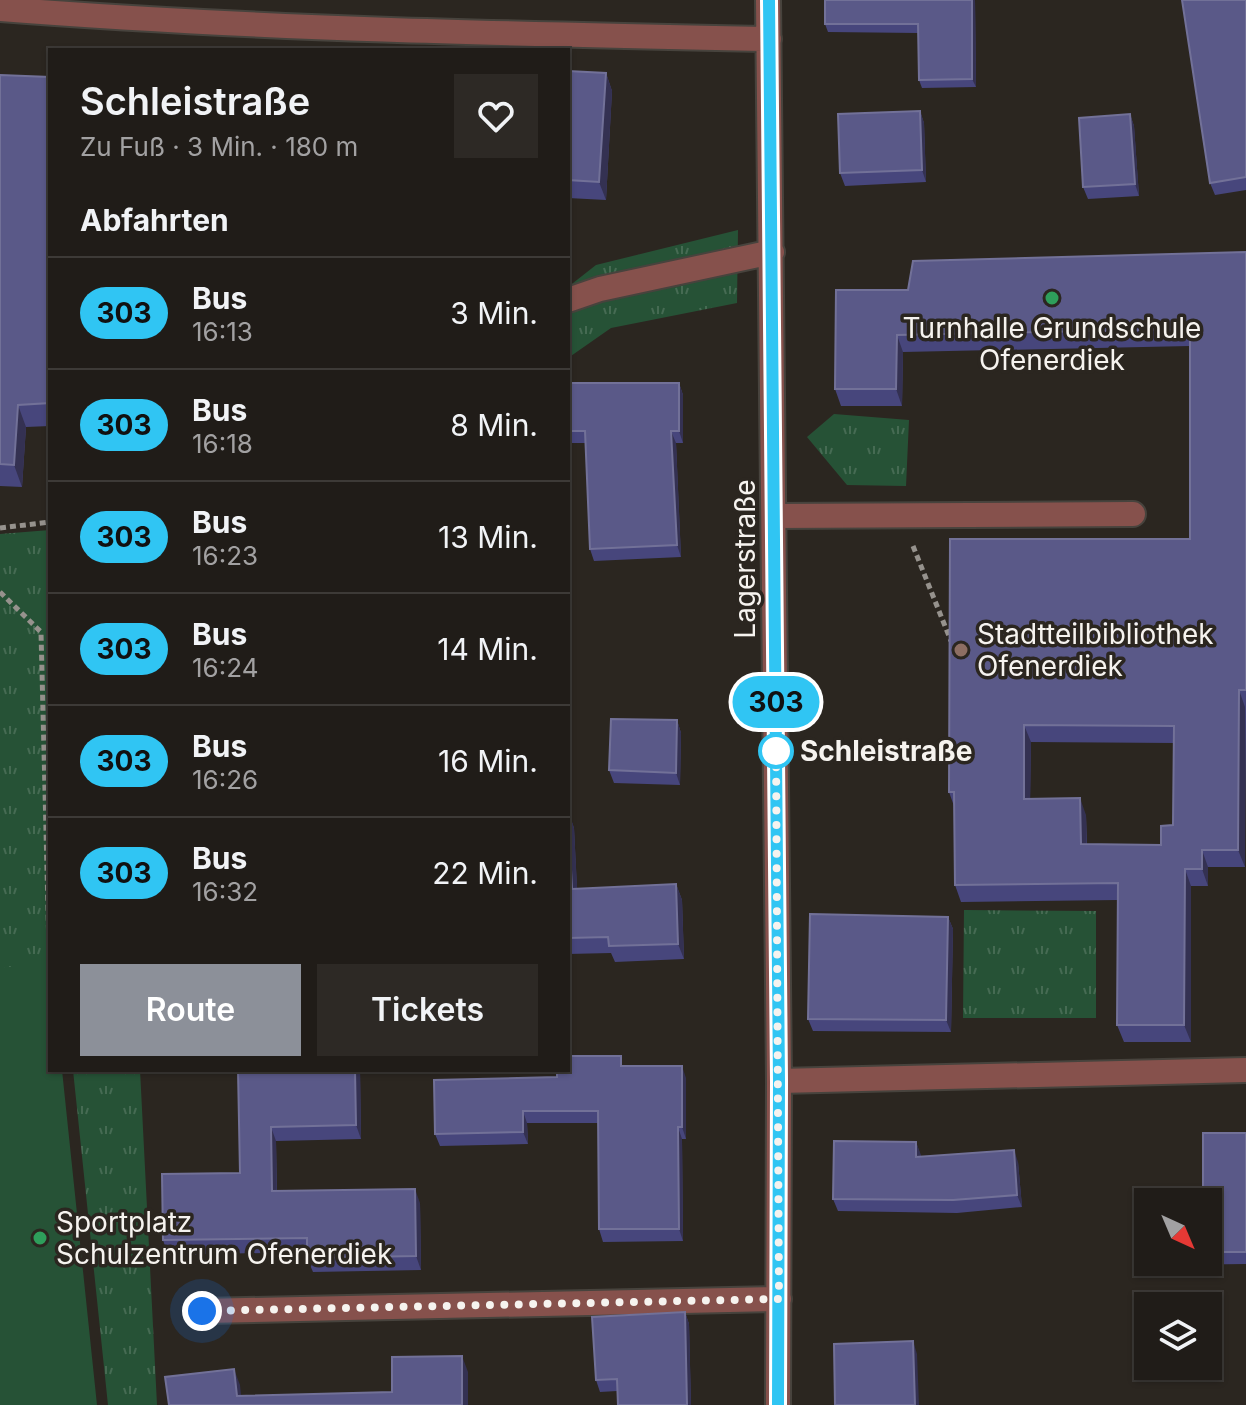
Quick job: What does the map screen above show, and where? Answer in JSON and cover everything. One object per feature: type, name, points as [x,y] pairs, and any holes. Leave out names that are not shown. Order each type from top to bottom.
[{"type":"street","name":"Lagerstraße","points":[[768,0],[775,516],[778,1405]]},
{"type":"street","points":[[0,9],[432,42],[769,39]]},
{"type":"street","points":[[570,299],[600,289],[772,252]]},
{"type":"street","points":[[775,516],[1133,514]]},
{"type":"street","points":[[779,1081],[1246,1070]]},
{"type":"street","points":[[202,1311],[779,1299]]},
{"type":"path","points":[[900,516],[955,651]]},
{"type":"path","points":[[0,528],[48,522]]},
{"type":"path","points":[[0,592],[41,632],[48,909]]},
{"type":"green space","points":[[738,230],[737,303],[611,328],[570,357],[570,285],[596,265]]},
{"type":"green space","points":[[834,414],[909,420],[906,486],[847,485],[807,437]]},
{"type":"green space","points":[[48,530],[48,962],[0,968],[0,534]]},
{"type":"green space","points":[[964,910],[1096,911],[1096,1018],[963,1018]]},
{"type":"green space","name":"Sportplatz Schulzentrum Ofenerdiek","points":[[0,956],[48,958],[48,1072],[62,1072],[97,1405],[0,1405]]},
{"type":"green space","points":[[73,1072],[140,1072],[157,1405],[108,1405]]},
{"type":"building","points":[[825,0],[972,0],[972,79],[919,80],[918,24],[825,24]]},
{"type":"building","points":[[1182,0],[1246,0],[1246,177],[1210,183]]},
{"type":"building","points":[[570,71],[606,73],[599,182],[570,180]]},
{"type":"building","points":[[0,75],[48,77],[48,403],[18,405],[14,465],[0,464]]},
{"type":"building","points":[[920,111],[922,170],[840,173],[838,114]]},
{"type":"building","points":[[1130,114],[1135,184],[1083,187],[1079,118]]},
{"type":"building","points":[[1246,252],[1246,690],[1239,690],[1238,850],[1202,850],[1202,869],[1185,869],[1184,1025],[1117,1025],[1118,883],[955,885],[954,792],[949,792],[950,539],[1190,539],[1190,329],[897,335],[896,389],[835,389],[836,290],[908,290],[913,261]],"holes":[[[1024,725],[1174,726],[1173,825],[1161,826],[1161,845],[1081,844],[1080,798],[1024,799]]]},
{"type":"building","points":[[570,383],[679,383],[679,431],[671,431],[677,545],[590,549],[585,431],[570,431]]},
{"type":"building","points":[[611,719],[677,720],[676,773],[609,770]]},
{"type":"building","points":[[570,850],[572,889],[676,884],[678,944],[609,946],[608,937],[570,938]]},
{"type":"building","points":[[810,914],[948,917],[946,1020],[808,1019]]},
{"type":"building","points":[[570,1056],[621,1056],[621,1066],[682,1066],[682,1127],[678,1127],[679,1229],[599,1229],[598,1111],[523,1111],[523,1132],[435,1134],[434,1080],[557,1077],[557,1072],[570,1072]]},
{"type":"building","points":[[238,1072],[355,1072],[356,1125],[271,1127],[272,1191],[415,1189],[416,1256],[307,1258],[307,1238],[163,1240],[162,1174],[240,1173]]},
{"type":"building","points":[[1203,1133],[1246,1133],[1246,1252],[1222,1252],[1222,1188],[1203,1188]]},
{"type":"building","points":[[834,1141],[916,1142],[916,1157],[1014,1150],[1017,1195],[953,1200],[833,1199]]},
{"type":"building","points":[[685,1312],[687,1405],[618,1405],[617,1379],[596,1380],[592,1317]]},
{"type":"building","points":[[913,1341],[915,1405],[835,1405],[834,1344]]},
{"type":"building","points":[[462,1356],[462,1405],[169,1405],[165,1377],[234,1369],[237,1396],[392,1392],[392,1357]]},
{"type":"bus line","name":"303","points":[[769,0],[779,1081],[778,1405]]},
{"type":"place","name":"Turnhalle Grundschule Ofenerdiek","points":[[1052,298]]},
{"type":"place","name":"Stadtteilbibliothek Ofenerdiek","points":[[961,650]]},
{"type":"place","name":"Schleistraße","points":[[776,751]]},
{"type":"place","name":"Sportplatz Schulzentrum Ofenerdiek","points":[[40,1238]]},
{"type":"route","points":[[202,1311],[779,1299],[776,746],[776,751]]}]
